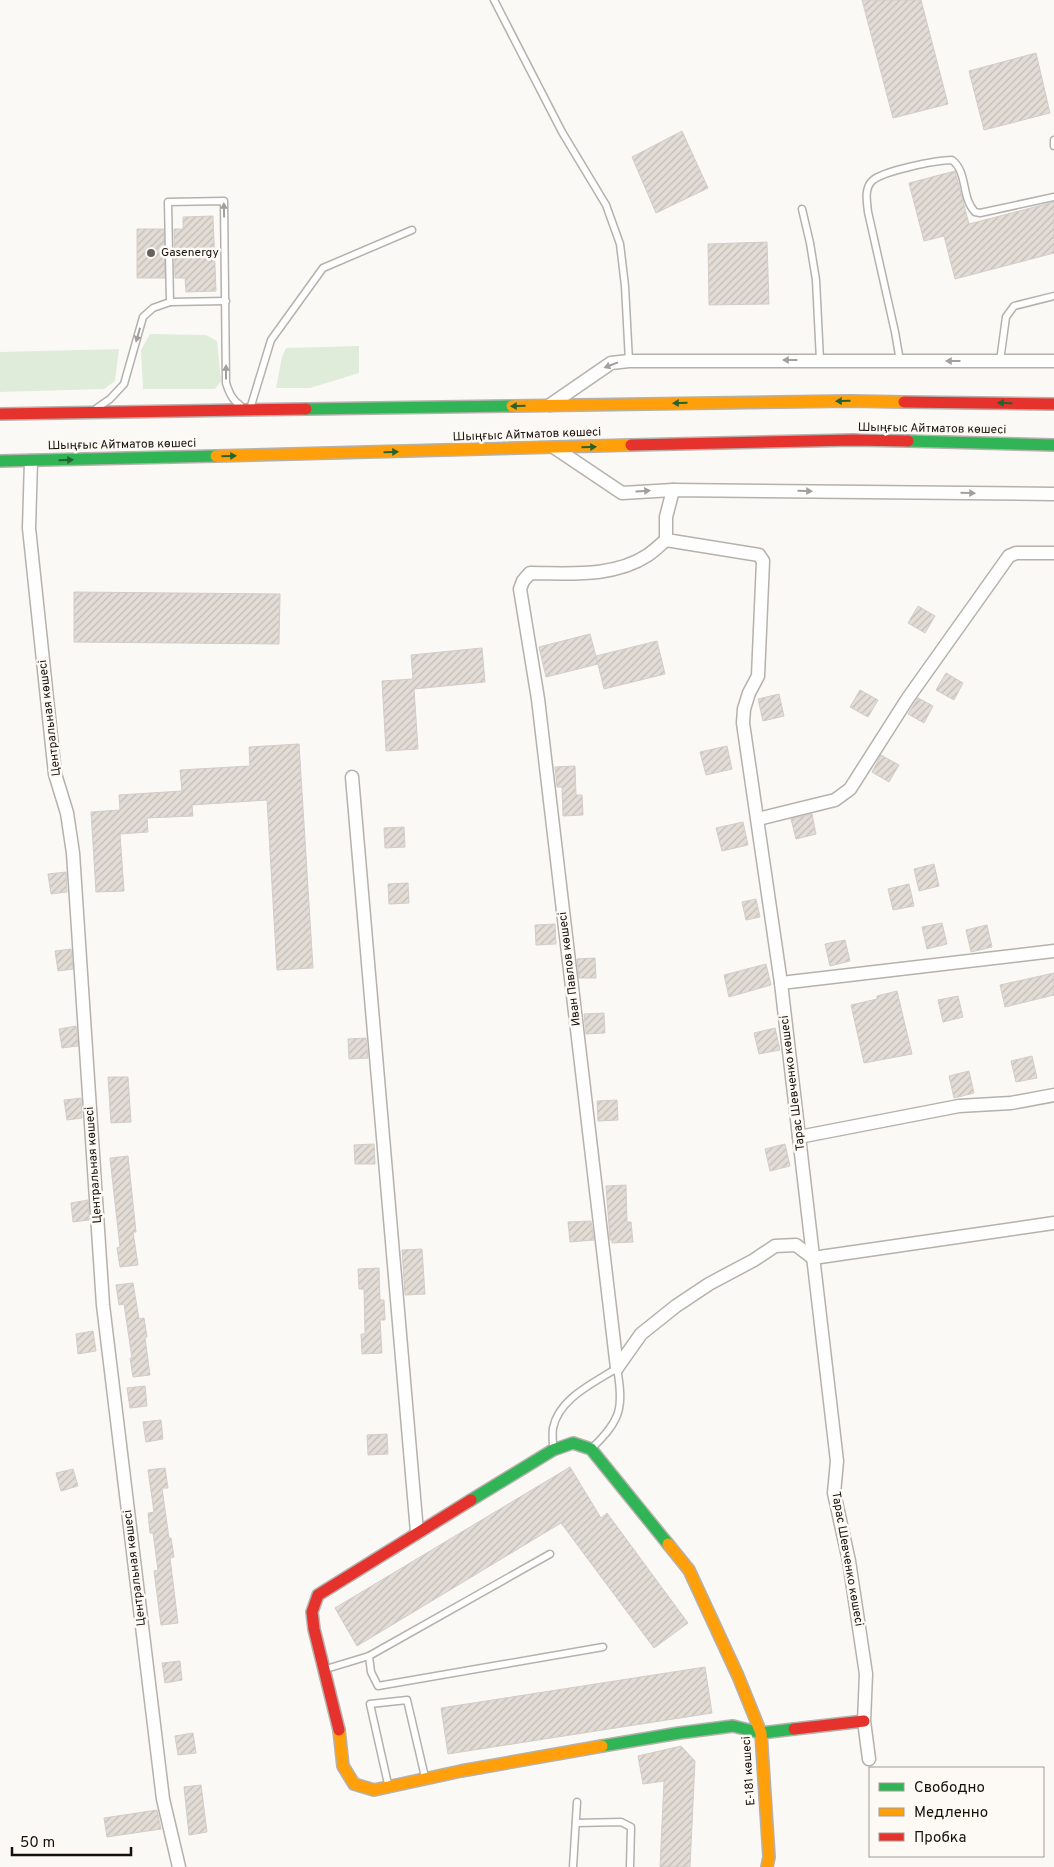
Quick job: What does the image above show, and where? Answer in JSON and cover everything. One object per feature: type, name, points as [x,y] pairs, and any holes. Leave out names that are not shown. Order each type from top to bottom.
[{"type":"main road","points":[[0,414],[850,400],[1054,404]]},
{"type":"main road","name":"Шыңғыс Айтматов көшесі","points":[[0,462],[853,440],[1054,446]]},
{"type":"main road","points":[[591,1449],[573,1443],[553,1450],[416,1532],[318,1595],[312,1612],[314,1629],[338,1722],[343,1766],[354,1784],[374,1790],[461,1770],[733,1726],[761,1733],[864,1721]]},
{"type":"main road","name":"Е-181 көшесі","points":[[591,1449],[689,1570],[738,1676],[761,1733],[769,1857],[767,1867]]},
{"type":"street","points":[[550,405],[610,363],[629,361],[1054,362]]},
{"type":"street","points":[[555,448],[622,492],[673,490],[1054,494]]},
{"type":"street","name":"Центральная көшесі","points":[[31,461],[30,528],[55,774],[66,813],[72,853],[103,1305],[163,1799],[179,1867]]},
{"type":"street","points":[[666,540],[666,517],[673,490]]},
{"type":"street","name":"Иван Павлов көшесі","points":[[617,1368],[538,699],[520,589],[523,581],[530,574],[593,574],[627,565],[648,555],[666,540]]},
{"type":"street","name":"Тарас Шевченко көшесі","points":[[666,540],[759,555],[763,561],[758,676],[749,693],[744,709],[743,723],[781,983],[837,1461],[834,1493],[849,1561],[866,1674],[864,1721],[869,1759]]},
{"type":"street","points":[[758,819],[835,800],[850,789],[908,698],[1010,556],[1016,553],[1054,553]]},
{"type":"street","points":[[352,777],[416,1532]]},
{"type":"street","points":[[781,983],[1054,951]]},
{"type":"street","points":[[799,1137],[959,1106],[1011,1103],[1054,1095]]},
{"type":"street","points":[[617,1368],[642,1334],[676,1306],[709,1284],[754,1260],[775,1246],[796,1245],[813,1258],[1054,1223]]},
{"type":"lane","points":[[494,0],[562,132],[606,205],[620,244],[625,286],[629,361]]},
{"type":"lane","points":[[1054,140],[1054,146]]},
{"type":"lane","points":[[900,361],[868,212],[866,195],[871,182],[884,174],[952,160],[959,168],[970,206],[975,212],[980,213],[1054,197]]},
{"type":"lane","points":[[170,302],[168,202],[224,201],[226,383],[235,402],[250,411],[270,340],[323,268],[412,230]]},
{"type":"lane","points":[[802,209],[816,280],[820,360]]},
{"type":"lane","points":[[1000,361],[1006,317],[1014,306],[1054,296]]},
{"type":"lane","points":[[90,413],[110,399],[124,384],[143,316],[153,308],[170,302],[226,301]]},
{"type":"lane","points":[[553,1450],[553,1428],[560,1410],[577,1393],[617,1368],[622,1393],[617,1418],[606,1435],[591,1449]]},
{"type":"lane","points":[[324,1669],[369,1656],[550,1554]]},
{"type":"lane","points":[[369,1656],[371,1672],[378,1686],[603,1646]]},
{"type":"lane","points":[[389,1786],[370,1704],[407,1700],[425,1778]]},
{"type":"lane","points":[[574,1867],[577,1802]]},
{"type":"lane","points":[[576,1824],[621,1822],[631,1827],[630,1867]]},
{"type":"green space","points":[[150,334],[206,335],[217,341],[221,381],[215,389],[143,389],[141,350]]},
{"type":"green space","points":[[359,346],[359,373],[310,388],[276,388],[282,357],[286,348]]},
{"type":"green space","points":[[119,349],[115,381],[104,389],[0,392],[0,352]]},
{"type":"building","points":[[862,0],[921,0],[948,104],[893,118]]},
{"type":"building","points":[[1036,53],[1050,113],[984,130],[969,71]]},
{"type":"building","points":[[682,131],[708,188],[656,213],[632,157]]},
{"type":"building","points":[[955,171],[969,224],[1054,202],[1054,253],[955,279],[944,236],[924,241],[909,183]]},
{"type":"building","points":[[213,216],[216,291],[186,292],[185,278],[175,278],[174,229],[183,229],[183,217]]},
{"type":"building","name":"Gasenergy","points":[[137,229],[164,229],[165,278],[137,278]]},
{"type":"building","points":[[767,242],[769,304],[709,305],[708,244]]},
{"type":"building","points":[[74,592],[280,594],[279,644],[74,642]]},
{"type":"building","points":[[918,606],[935,616],[925,633],[908,623]]},
{"type":"building","points":[[590,634],[598,664],[546,677],[539,647]]},
{"type":"building","points":[[657,641],[665,674],[604,689],[596,656]]},
{"type":"building","points":[[482,648],[485,682],[414,689],[418,749],[386,751],[382,681],[413,679],[411,655]]},
{"type":"building","points":[[946,673],[963,683],[954,700],[936,690]]},
{"type":"building","points":[[860,690],[878,700],[868,717],[850,707]]},
{"type":"building","points":[[779,694],[784,716],[763,721],[758,699]]},
{"type":"building","points":[[918,698],[933,706],[924,723],[908,714]]},
{"type":"building","points":[[299,744],[313,968],[277,970],[267,800],[192,805],[193,816],[147,818],[148,832],[120,834],[124,891],[96,892],[91,812],[120,810],[119,795],[182,791],[180,770],[250,766],[249,747]]},
{"type":"building","points":[[727,746],[732,769],[706,775],[700,752]]},
{"type":"building","points":[[881,755],[899,765],[889,782],[872,772]]},
{"type":"building","points":[[575,766],[576,795],[582,795],[583,815],[563,816],[562,787],[557,787],[555,767]]},
{"type":"building","points":[[812,814],[816,834],[796,839],[791,819]]},
{"type":"building","points":[[743,822],[748,845],[722,851],[716,828]]},
{"type":"building","points":[[404,827],[405,847],[385,848],[384,828]]},
{"type":"building","points":[[934,864],[939,886],[919,891],[914,869]]},
{"type":"building","points":[[66,872],[67,892],[51,894],[48,874]]},
{"type":"building","points":[[408,883],[409,903],[389,904],[388,884]]},
{"type":"building","points":[[909,884],[914,906],[893,910],[888,889]]},
{"type":"building","points":[[756,899],[760,917],[746,920],[742,902]]},
{"type":"building","points":[[942,923],[947,944],[927,949],[922,927]]},
{"type":"building","points":[[555,924],[556,944],[536,945],[535,925]]},
{"type":"building","points":[[987,925],[992,947],[971,952],[966,930]]},
{"type":"building","points":[[845,940],[850,961],[830,966],[825,944]]},
{"type":"building","points":[[71,949],[73,969],[58,971],[55,951]]},
{"type":"building","points":[[595,958],[596,978],[579,978],[577,959]]},
{"type":"building","points":[[766,964],[771,985],[729,997],[724,975]]},
{"type":"building","points":[[1054,973],[1054,995],[1005,1007],[1000,985]]},
{"type":"building","points":[[897,991],[912,1054],[864,1063],[851,1005],[877,999],[877,996]]},
{"type":"building","points":[[958,996],[963,1017],[943,1022],[938,1000]]},
{"type":"building","points":[[604,1013],[605,1033],[586,1034],[584,1014]]},
{"type":"building","points":[[76,1026],[78,1046],[62,1048],[59,1029]]},
{"type":"building","points":[[775,1028],[780,1050],[759,1054],[754,1033]]},
{"type":"building","points":[[366,1038],[368,1058],[349,1059],[348,1039]]},
{"type":"building","points":[[1032,1056],[1037,1078],[1016,1082],[1011,1061]]},
{"type":"building","points":[[969,1071],[974,1093],[954,1098],[949,1076]]},
{"type":"building","points":[[108,1077],[128,1077],[131,1122],[111,1123]]},
{"type":"building","points":[[81,1098],[82,1118],[67,1120],[64,1100]]},
{"type":"building","points":[[617,1100],[618,1120],[598,1121],[597,1101]]},
{"type":"building","points":[[374,1144],[375,1164],[355,1164],[354,1145]]},
{"type":"building","points":[[785,1144],[790,1166],[770,1171],[765,1149]]},
{"type":"building","points":[[128,1156],[136,1232],[133,1232],[138,1265],[120,1267],[117,1248],[120,1247],[110,1158]]},
{"type":"building","points":[[626,1185],[627,1222],[631,1222],[633,1242],[612,1243],[612,1240],[610,1240],[606,1186]]},
{"type":"building","points":[[88,1200],[89,1220],[73,1222],[71,1203]]},
{"type":"building","points":[[591,1221],[594,1240],[570,1242],[568,1222]]},
{"type":"building","points":[[422,1249],[425,1294],[405,1295],[402,1250]]},
{"type":"building","points":[[379,1268],[380,1300],[384,1300],[385,1320],[380,1320],[382,1353],[362,1354],[361,1334],[365,1334],[364,1289],[359,1289],[358,1269]]},
{"type":"building","points":[[133,1283],[139,1319],[144,1318],[150,1375],[133,1377],[124,1304],[119,1305],[116,1285]]},
{"type":"building","points":[[93,1331],[96,1351],[78,1354],[76,1334]]},
{"type":"building","points":[[145,1386],[147,1406],[130,1408],[127,1388]]},
{"type":"building","points":[[161,1420],[163,1439],[146,1442],[143,1422]]},
{"type":"building","points":[[387,1434],[388,1454],[368,1455],[367,1435]]},
{"type":"building","points":[[570,1467],[601,1518],[607,1513],[688,1623],[654,1648],[561,1523],[357,1646],[335,1608]]},
{"type":"building","points":[[165,1468],[168,1488],[162,1488],[169,1538],[171,1538],[174,1557],[170,1558],[178,1623],[161,1625],[154,1571],[158,1570],[148,1513],[154,1512],[148,1470]]},
{"type":"building","points":[[73,1469],[78,1486],[61,1491],[56,1473]]},
{"type":"building","points":[[180,1661],[182,1680],[165,1683],[162,1663]]},
{"type":"building","points":[[705,1667],[712,1713],[448,1754],[441,1708]]},
{"type":"building","points":[[193,1733],[196,1753],[178,1755],[175,1736]]},
{"type":"building","points":[[681,1746],[695,1761],[690,1867],[660,1867],[664,1781],[643,1784],[638,1756]]},
{"type":"building","points":[[201,1785],[207,1832],[189,1835],[184,1787]]},
{"type":"building","points":[[157,1810],[161,1829],[107,1837],[104,1818]]},
{"type":"traffic: fast","points":[[306,409],[512,406]]},
{"type":"traffic: fast","points":[[908,441],[1054,445]]},
{"type":"traffic: fast","points":[[0,461],[216,456]]},
{"type":"traffic: fast","points":[[471,1500],[553,1450],[573,1443],[591,1449],[668,1544]]},
{"type":"traffic: fast","points":[[602,1746],[733,1726],[761,1733],[794,1729]]},
{"type":"traffic: slow","points":[[512,406],[850,401],[904,402]]},
{"type":"traffic: slow","points":[[216,456],[631,445]]},
{"type":"traffic: slow","points":[[668,1544],[689,1570],[738,1676],[761,1733],[769,1857],[767,1867]]},
{"type":"traffic: slow","points":[[339,1730],[343,1766],[354,1784],[374,1790],[461,1771],[602,1746]]},
{"type":"traffic: jam","points":[[904,402],[1054,404]]},
{"type":"traffic: jam","points":[[0,414],[306,409]]},
{"type":"traffic: jam","points":[[631,445],[853,440],[908,441]]},
{"type":"traffic: jam","points":[[339,1730],[314,1629],[312,1612],[318,1595],[471,1500]]},
{"type":"traffic: jam","points":[[794,1729],[864,1721]]},
{"type":"place","name":"Gasenergy","points":[[151,253]]}]
